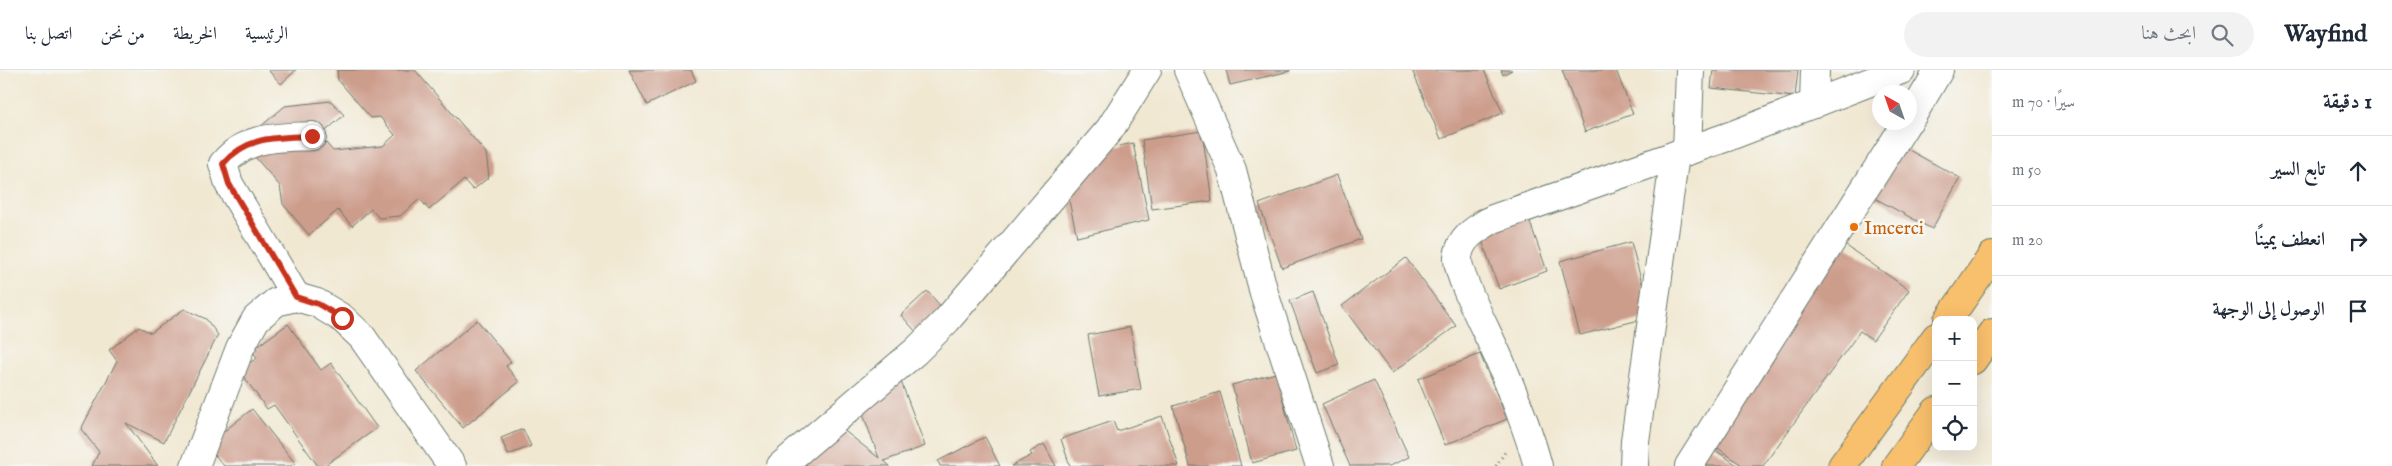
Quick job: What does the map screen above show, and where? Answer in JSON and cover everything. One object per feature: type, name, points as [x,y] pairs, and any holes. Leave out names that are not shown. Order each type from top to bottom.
[{"type":"main road","points":[[1951,316],[1992,256]]},
{"type":"main road","points":[[1977,354],[1992,333]]},
{"type":"main road","points":[[1842,466],[1932,342]]},
{"type":"main road","points":[[1896,466],[1932,417]]},
{"type":"street","points":[[781,466],[916,351],[947,320],[1110,129],[1147,70]]},
{"type":"street","points":[[1188,70],[1232,170],[1264,293],[1320,466]]},
{"type":"street","points":[[1634,466],[1635,441],[1681,153],[1690,70]]},
{"type":"street","points":[[1814,104],[1815,70]]},
{"type":"street","points":[[1538,466],[1502,365],[1464,282],[1458,258],[1462,243],[1472,232],[1493,219],[1681,153],[1901,70]]},
{"type":"street","points":[[1917,108],[1940,70]]},
{"type":"street","points":[[1689,466],[1902,130]]},
{"type":"street","points":[[296,297],[229,184],[223,164],[232,153],[259,140],[312,136]]},
{"type":"street","points":[[195,466],[240,348],[256,319],[276,302],[296,297],[318,304],[342,318],[362,337],[452,466]]},
{"type":"building","points":[[268,70],[296,70],[281,84]]},
{"type":"building","points":[[337,70],[415,70],[486,153],[489,177],[473,190],[464,180],[429,210],[420,199],[400,216],[379,218],[371,209],[352,226],[338,210],[309,235],[283,204],[280,186],[249,150],[247,138],[285,106],[331,101],[344,115],[320,136],[333,151],[383,146],[395,135],[380,117],[371,118],[338,80]]},
{"type":"building","points":[[629,70],[691,70],[696,81],[647,105]]},
{"type":"building","points":[[1226,70],[1290,70],[1290,71],[1230,85]]},
{"type":"building","points":[[1412,70],[1484,70],[1503,113],[1441,139]]},
{"type":"building","points":[[1501,70],[1512,70],[1503,75]]},
{"type":"building","points":[[1562,70],[1616,70],[1633,114],[1585,132]]},
{"type":"building","points":[[1713,70],[1798,70],[1795,97],[1711,88]]},
{"type":"building","points":[[1202,131],[1212,201],[1152,209],[1142,140]]},
{"type":"building","points":[[1133,143],[1149,220],[1077,237],[1064,178],[1087,153]]},
{"type":"building","points":[[1896,143],[1960,178],[1932,229],[1867,194]]},
{"type":"building","points":[[1337,175],[1361,239],[1282,268],[1259,204]]},
{"type":"building","points":[[1520,194],[1547,271],[1499,289],[1472,212]]},
{"type":"building","points":[[1838,240],[1909,290],[1873,340],[1860,331],[1763,466],[1743,466],[1697,433]]},
{"type":"building","points":[[1631,242],[1651,317],[1580,335],[1560,261]]},
{"type":"building","points":[[1406,258],[1456,326],[1392,373],[1342,306]]},
{"type":"building","points":[[927,291],[945,311],[919,335],[901,315]]},
{"type":"building","points":[[1313,292],[1339,365],[1317,373],[1290,301]]},
{"type":"building","points":[[184,309],[206,319],[218,335],[164,442],[126,423],[158,466],[92,466],[99,452],[81,429],[117,361],[109,350],[139,327],[151,333]]},
{"type":"building","points":[[477,320],[511,362],[506,366],[519,382],[463,428],[416,371]]},
{"type":"building","points":[[288,324],[321,370],[331,363],[377,428],[324,466],[318,466],[274,405],[267,409],[239,370],[257,358],[252,350]]},
{"type":"building","points":[[1130,327],[1141,389],[1099,396],[1088,335]]},
{"type":"building","points":[[1480,354],[1507,419],[1445,445],[1418,379]]},
{"type":"building","points":[[1276,373],[1296,451],[1252,463],[1232,385]]},
{"type":"building","points":[[899,376],[925,446],[884,461],[890,466],[805,466],[837,425],[879,458],[855,392]]},
{"type":"building","points":[[1374,380],[1409,457],[1389,466],[1350,466],[1322,404]]},
{"type":"building","points":[[1220,392],[1241,466],[1190,466],[1173,406]]},
{"type":"building","points":[[252,409],[295,463],[291,466],[224,466],[207,445]]},
{"type":"building","points":[[1162,416],[1179,466],[1070,466],[1061,439],[1113,421],[1117,431]]},
{"type":"building","points":[[523,429],[531,446],[508,455],[501,438]]},
{"type":"building","points":[[985,437],[1000,466],[940,466],[938,461]]},
{"type":"building","points":[[1044,444],[1056,466],[1011,466],[1032,455],[1030,452]]},
{"type":"building","points":[[1710,446],[1738,466],[1696,466]]},
{"type":"place","name":"Imcerci","points":[[1854,227]]},
{"type":"route","points":[[312,136],[259,140],[232,153],[223,164],[229,184],[296,297],[318,304],[342,318]]}]
